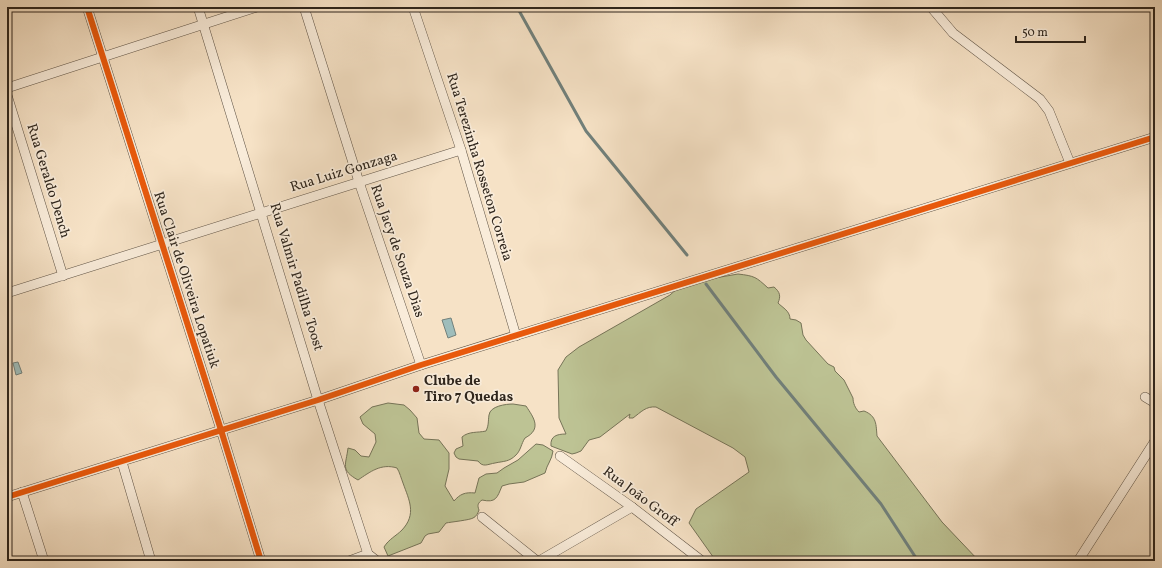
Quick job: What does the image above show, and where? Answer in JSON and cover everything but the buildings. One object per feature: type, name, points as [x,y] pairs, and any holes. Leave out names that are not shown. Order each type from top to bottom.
[{"type":"street","name":"Rua Clair de Oliveira Lopatiuk","points":[[87,7],[261,561]]},
{"type":"street","name":"Rua Valmir Padilha Toost","points":[[198,7],[262,212],[318,400],[368,554]]},
{"type":"street","points":[[7,88],[257,7]]},
{"type":"street","name":"Rua Jacy de Souza Dias","points":[[304,7],[359,182],[421,365]]},
{"type":"street","name":"Rua Terezinha Rosseton Correia","points":[[413,7],[461,150],[516,336]]},
{"type":"street","points":[[931,7],[953,33],[1040,99],[1049,111],[1070,164]]},
{"type":"street","name":"Rua Geraldo Dench","points":[[7,95],[63,276]]},
{"type":"street","points":[[7,497],[318,400],[421,365],[1155,137]]},
{"type":"street","name":"Rua Luiz Gonzaga","points":[[7,293],[461,150]]},
{"type":"street","points":[[1144,397],[1155,403]]},
{"type":"street","points":[[1078,561],[1155,441]]},
{"type":"street","name":"Rua João Groff","points":[[560,456],[632,507],[702,561]]},
{"type":"street","points":[[122,462],[152,561]]},
{"type":"street","points":[[22,492],[44,561]]},
{"type":"street","points":[[482,517],[538,561],[632,507]]},
{"type":"street","points":[[349,561],[368,554],[377,561]]},
{"type":"green space","points":[[738,274],[748,275],[761,281],[768,288],[774,287],[778,291],[780,296],[778,303],[788,312],[790,319],[801,323],[803,335],[806,340],[828,364],[834,367],[835,371],[844,380],[853,398],[856,409],[859,412],[864,411],[868,413],[874,418],[877,436],[942,522],[979,561],[716,561],[689,523],[696,509],[749,472],[745,457],[733,448],[656,407],[649,407],[633,418],[629,418],[630,414],[600,437],[589,440],[581,451],[576,453],[572,454],[551,446],[552,440],[555,436],[566,434],[559,418],[558,370],[566,357],[579,347],[670,295],[679,287],[698,281]]},
{"type":"green space","points":[[388,403],[404,405],[417,418],[419,433],[424,439],[439,440],[449,453],[449,469],[445,486],[454,501],[463,494],[475,493],[479,478],[486,474],[497,473],[518,460],[536,444],[543,445],[553,451],[552,457],[545,473],[524,482],[502,486],[495,499],[490,501],[482,500],[478,504],[479,510],[477,515],[474,517],[446,523],[439,532],[425,536],[421,543],[388,556],[384,547],[407,524],[410,513],[409,501],[398,470],[397,468],[381,467],[371,471],[358,480],[346,470],[346,463],[348,448],[355,450],[361,456],[369,457],[376,442],[375,434],[363,424],[360,417],[372,407]]},
{"type":"green space","points":[[513,404],[526,406],[535,423],[533,431],[525,438],[516,455],[506,461],[486,465],[478,461],[459,459],[456,457],[454,453],[456,449],[463,446],[462,437],[470,433],[486,431],[489,415],[492,409],[503,405]]},
{"type":"water","points":[[451,318],[456,335],[448,338],[442,320]]},
{"type":"water","points":[[18,362],[22,373],[16,375],[13,363]]},
{"type":"waterway","points":[[517,7],[586,131],[687,255]]},
{"type":"waterway","points":[[706,284],[776,377],[881,504],[918,561]]},
{"type":"cycle path","points":[[87,7],[261,561]]},
{"type":"cycle path","points":[[7,497],[318,400],[421,365],[1155,137]]},
{"type":"place","name":"Clube de Tiro 7 Quedas","points":[[416,389]]}]
